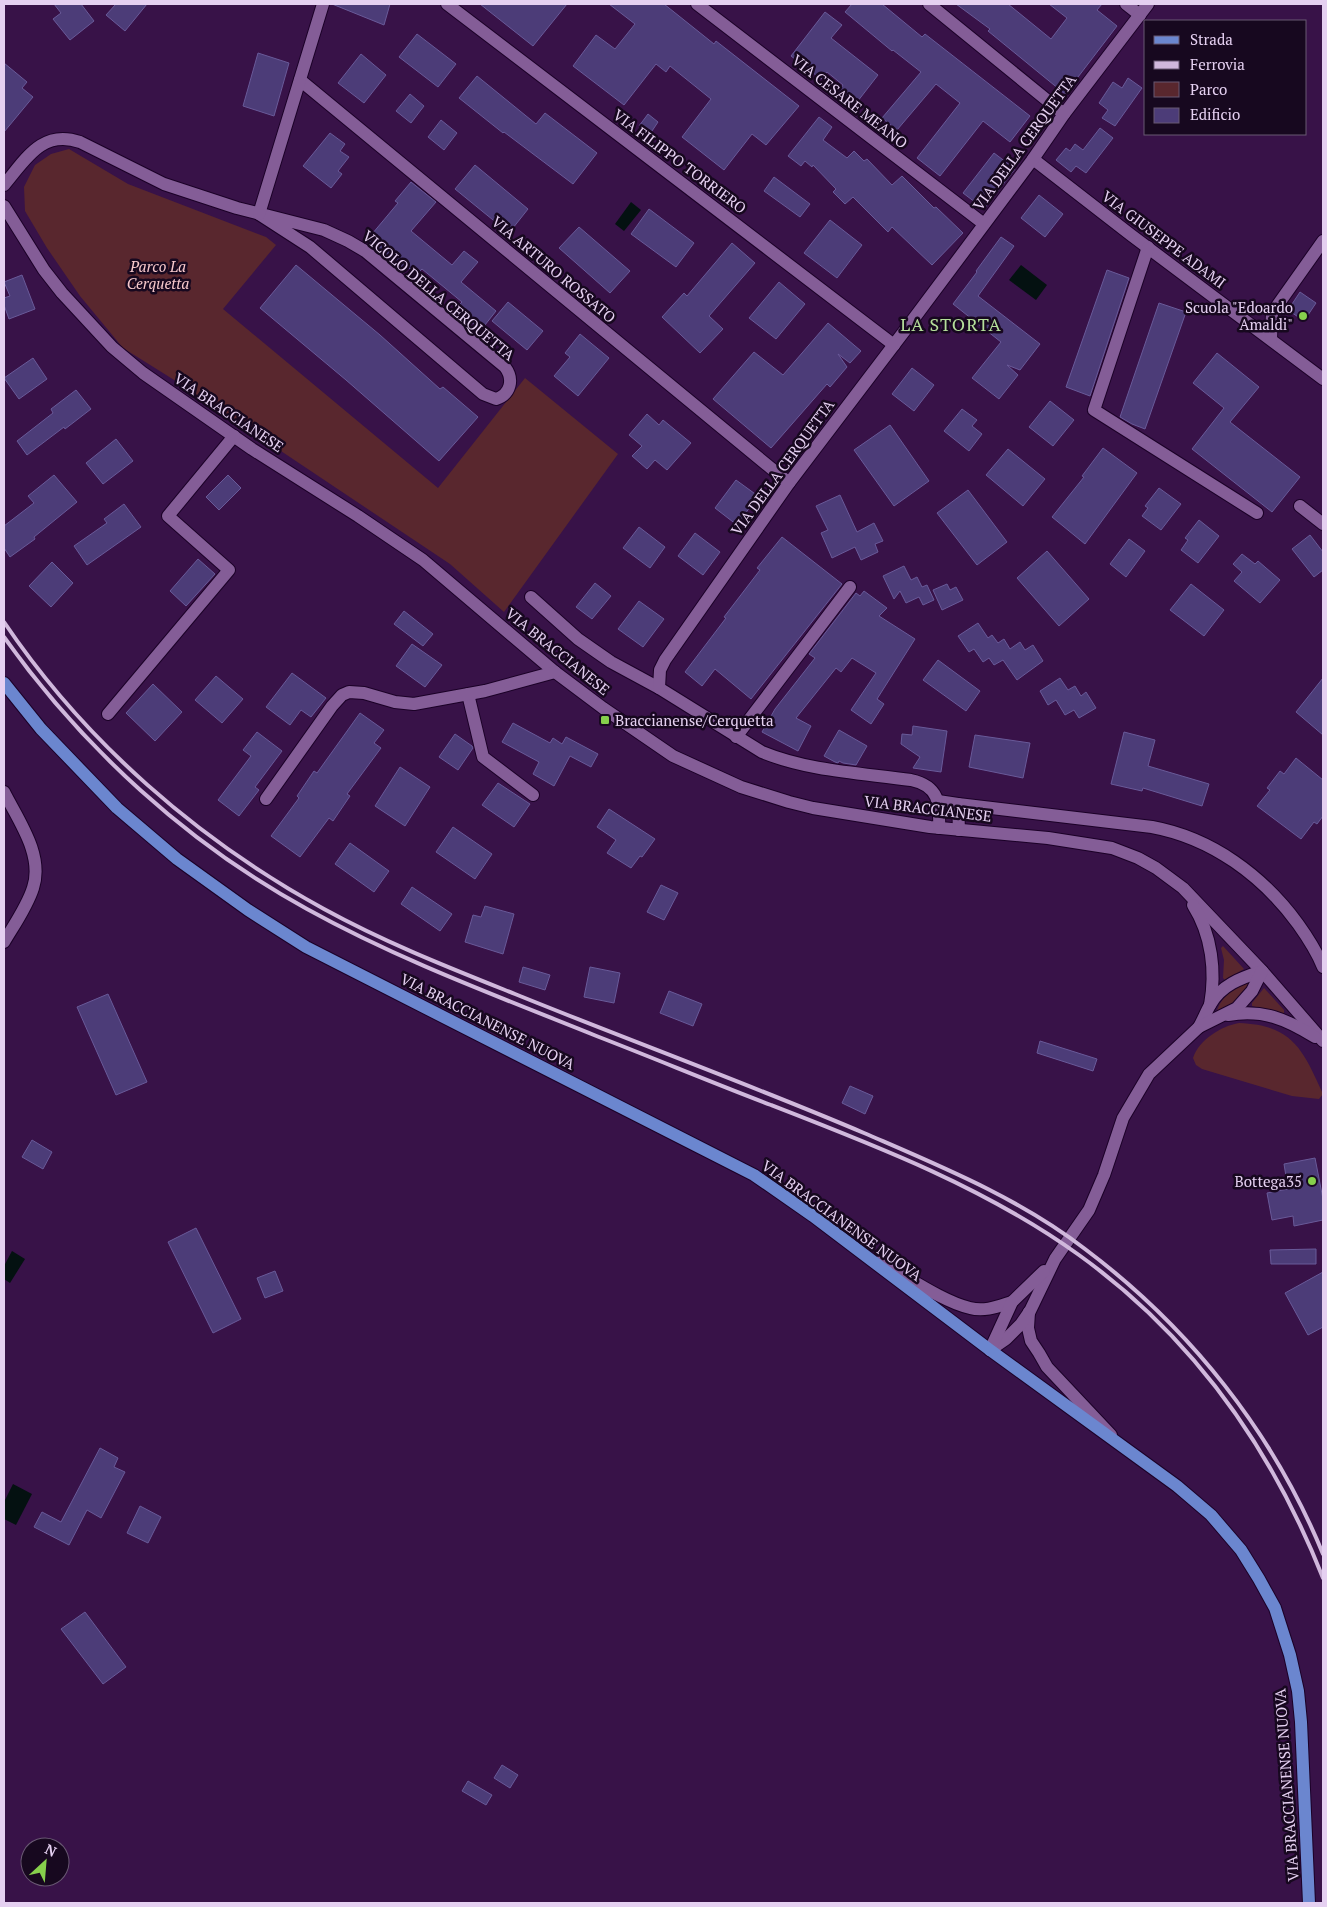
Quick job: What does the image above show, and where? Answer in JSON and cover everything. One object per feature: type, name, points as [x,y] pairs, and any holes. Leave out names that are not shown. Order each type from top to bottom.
[{"type":"main road","name":"VIA BRACCIANENSE NUOVA","points":[[4,683],[41,728],[117,808],[177,859],[248,910],[306,947],[754,1175],[813,1216],[1122,1448],[1178,1486],[1211,1515],[1241,1550],[1259,1579],[1275,1608],[1290,1655],[1300,1714],[1309,1903]]},
{"type":"street","points":[[259,214],[323,4]]},
{"type":"street","name":"VIA FILIPPO TORRIERO","points":[[447,4],[894,345]]},
{"type":"street","name":"VIA CESARE MEANO","points":[[697,4],[984,224]]},
{"type":"street","points":[[929,4],[1064,114]]},
{"type":"street","points":[[1126,4],[1140,15]]},
{"type":"street","name":"VIA DELLA CERQUETTA","points":[[659,688],[660,670],[665,660],[789,483],[1148,4]]},
{"type":"street","name":"VIA ARTURO ROSSATO","points":[[300,80],[789,483]]},
{"type":"street","name":"VICOLO DELLA CERQUETTA","points":[[4,185],[38,147],[52,139],[69,138],[164,184],[259,214],[324,230],[348,240],[365,251],[505,367],[511,379],[506,393],[496,399],[483,394],[310,247],[259,214]]},
{"type":"street","name":"VIA GIUSEPPE ADAMI","points":[[1033,159],[1323,379]]},
{"type":"street","name":"VIA BRACCIANESE","points":[[4,206],[56,285],[80,314],[112,347],[143,373],[234,436],[422,560],[556,672],[603,708],[674,756],[741,787],[813,808],[939,828],[1048,838],[1112,848],[1147,863],[1182,888],[1262,970],[1323,1041]]},
{"type":"street","points":[[1271,339],[1272,313],[1323,242]]},
{"type":"street","points":[[1148,248],[1094,410],[1257,513]]},
{"type":"street","points":[[108,714],[229,570],[168,516],[234,436]]},
{"type":"street","points":[[1300,506],[1323,524]]},
{"type":"street","points":[[736,737],[850,587]]},
{"type":"street","points":[[531,598],[578,639],[617,665],[703,714],[762,752],[792,762],[828,769],[915,781],[931,790],[938,801],[939,828]]},
{"type":"street","points":[[266,799],[332,706],[345,693],[357,692],[391,702],[414,704],[468,694],[556,672]]},
{"type":"street","points":[[468,694],[482,757],[533,796]]},
{"type":"street","points":[[4,792],[27,836],[34,858],[35,870],[32,893],[4,942]]},
{"type":"street","points":[[938,801],[1152,827],[1195,840],[1234,862],[1273,893],[1305,933],[1323,968]]},
{"type":"street","points":[[958,804],[959,830]]},
{"type":"street","points":[[1182,888],[1197,912],[1210,946],[1214,981],[1210,1005]]},
{"type":"street","points":[[855,1248],[951,1301],[971,1308],[995,1308],[1012,1302],[1055,1259],[1089,1210],[1104,1175],[1123,1118],[1138,1090],[1157,1065],[1199,1027],[1237,1008],[1245,1000],[1262,970]]},
{"type":"street","points":[[1199,1027],[1210,1005],[1226,986],[1262,970]]},
{"type":"street","points":[[1226,1015],[1245,1012],[1263,1013],[1284,1020],[1323,1041]]},
{"type":"street","points":[[990,1350],[1006,1339],[1021,1324],[1030,1311],[1055,1259]]},
{"type":"street","points":[[990,1350],[1012,1302]]},
{"type":"street","points":[[1030,1311],[1028,1328],[1031,1341],[1048,1367],[1122,1448]]},
{"type":"green space","name":"Parco La Cerquetta","points":[[69,149],[128,184],[266,237],[276,245],[223,309],[438,488],[525,378],[618,454],[504,612],[450,564],[179,383],[123,348],[80,296],[47,248],[25,211],[24,187],[35,165],[51,154]]},
{"type":"green space","points":[[1223,946],[1244,969],[1225,980],[1223,978],[1224,960],[1221,948]]},
{"type":"green space","points":[[1248,981],[1251,983],[1240,999],[1217,1011],[1225,997]]},
{"type":"green space","points":[[1264,988],[1284,1010],[1284,1013],[1252,1006],[1252,1003]]},
{"type":"green space","points":[[1239,1023],[1272,1029],[1294,1043],[1309,1065],[1323,1094],[1319,1099],[1292,1096],[1202,1069],[1196,1065],[1193,1058],[1205,1040],[1225,1027]]},
{"type":"shaded area","points":[[631,202],[641,210],[624,231],[615,224]]},
{"type":"shaded area","points":[[1021,265],[1047,285],[1036,300],[1009,280]]},
{"type":"shaded area","points":[[12,1251],[25,1259],[10,1283],[4,1279],[4,1266]]},
{"type":"shaded area","points":[[13,1484],[32,1494],[16,1525],[4,1519],[4,1502]]},
{"type":"building","points":[[54,4],[81,4],[94,21],[70,40],[53,19],[61,13]]},
{"type":"building","points":[[116,4],[147,4],[125,31],[106,15]]},
{"type":"building","points":[[332,4],[390,4],[384,25]]},
{"type":"building","points":[[480,4],[567,4],[533,46]]},
{"type":"building","points":[[609,4],[664,4],[714,44],[716,41],[799,106],[766,145],[752,134],[724,170],[682,137],[711,99],[670,66],[666,72],[656,64],[624,105],[573,66],[596,35],[615,49],[635,24]]},
{"type":"building","points":[[852,4],[882,4],[922,37],[925,34],[1030,116],[1010,142],[983,121],[940,176],[917,158],[960,103],[936,84],[897,130],[882,118],[921,72],[845,12]]},
{"type":"building","points":[[956,4],[1008,4],[1051,39],[1067,18],[1049,4],[1102,4],[1097,10],[1117,26],[1065,94],[988,31],[990,29]]},
{"type":"building","points":[[825,12],[842,25],[831,38],[878,75],[854,106],[838,93],[843,85],[827,72],[821,79],[791,56]]},
{"type":"building","points":[[417,34],[456,64],[438,87],[399,57]]},
{"type":"building","points":[[258,53],[289,63],[274,116],[243,106]]},
{"type":"building","points":[[361,54],[386,75],[364,103],[338,83]]},
{"type":"building","points":[[4,63],[27,82],[22,88],[33,97],[4,132]]},
{"type":"building","points":[[477,76],[536,124],[545,113],[597,153],[573,184],[459,98]]},
{"type":"building","points":[[1128,78],[1142,88],[1115,126],[1102,118],[1108,110],[1099,103],[1113,82],[1122,88]]},
{"type":"building","points":[[410,94],[424,106],[411,123],[396,111]]},
{"type":"building","points":[[648,114],[658,122],[650,134],[639,126]]},
{"type":"building","points":[[819,117],[832,127],[823,140],[847,158],[854,151],[864,161],[867,159],[892,185],[902,176],[934,208],[936,207],[963,233],[932,265],[892,227],[888,232],[853,197],[845,204],[833,192],[836,189],[813,165],[812,167],[805,161],[801,166],[788,156]]},
{"type":"building","points":[[441,120],[457,133],[444,150],[428,137]]},
{"type":"building","points":[[1100,128],[1113,138],[1086,173],[1076,166],[1071,172],[1056,160],[1066,148],[1070,151],[1075,144],[1083,150]]},
{"type":"building","points":[[330,133],[345,144],[340,151],[349,157],[338,171],[342,174],[331,188],[303,166]]},
{"type":"building","points":[[994,153],[1015,169],[984,209],[963,193]]},
{"type":"building","points":[[475,165],[528,209],[509,233],[455,189]]},
{"type":"building","points":[[774,177],[810,204],[800,217],[764,191]]},
{"type":"building","points":[[411,182],[436,202],[411,231],[452,265],[464,251],[478,262],[461,282],[496,311],[481,330],[455,309],[462,302],[422,269],[417,274],[406,266],[403,270],[367,240],[398,203],[395,201]]},
{"type":"building","points":[[1039,195],[1063,214],[1045,237],[1021,218]]},
{"type":"building","points":[[649,209],[694,243],[676,267],[631,234]]},
{"type":"building","points":[[830,220],[862,245],[837,278],[804,253]]},
{"type":"building","points":[[579,227],[630,271],[610,293],[559,248]]},
{"type":"building","points":[[1001,237],[1014,246],[978,296],[1040,344],[1020,370],[1007,365],[1018,375],[999,399],[972,378],[1001,342],[953,304]]},
{"type":"building","points":[[732,243],[755,263],[709,316],[723,329],[700,353],[662,317],[684,293],[687,296]]},
{"type":"building","points":[[296,265],[380,335],[440,389],[443,387],[478,417],[439,461],[260,308]]},
{"type":"building","points":[[1107,270],[1129,278],[1090,396],[1066,387]]},
{"type":"building","points":[[22,275],[35,309],[9,319],[4,305],[4,298],[10,296],[4,282]]},
{"type":"building","points":[[779,282],[805,304],[776,339],[749,318]]},
{"type":"building","points":[[1300,292],[1316,303],[1304,321],[1288,310]]},
{"type":"building","points":[[508,302],[543,331],[527,350],[492,321]]},
{"type":"building","points":[[1159,303],[1186,312],[1145,429],[1120,417]]},
{"type":"building","points":[[828,323],[861,351],[850,363],[838,354],[847,367],[830,387],[827,384],[771,448],[713,399],[754,352],[783,375]]},
{"type":"building","points":[[580,334],[609,358],[578,396],[554,376],[570,357],[565,353]]},
{"type":"building","points":[[1217,353],[1259,387],[1230,422],[1300,477],[1272,512],[1192,449],[1224,408],[1193,383]]},
{"type":"building","points":[[33,358],[47,379],[19,399],[4,378]]},
{"type":"building","points":[[912,368],[934,385],[914,411],[892,394]]},
{"type":"building","points":[[76,390],[91,409],[27,455],[17,441],[53,413],[51,409]]},
{"type":"building","points":[[1050,401],[1074,420],[1053,446],[1029,427]]},
{"type":"building","points":[[962,409],[977,420],[972,426],[982,434],[969,451],[944,431]]},
{"type":"building","points":[[647,414],[659,425],[663,420],[691,443],[667,470],[655,460],[647,469],[632,456],[642,446],[629,435]]},
{"type":"building","points":[[890,425],[929,481],[894,506],[854,450]]},
{"type":"building","points":[[116,439],[133,461],[103,484],[86,463]]},
{"type":"building","points":[[1103,448],[1137,473],[1085,544],[1052,517],[1084,477],[1082,476]]},
{"type":"building","points":[[1008,449],[1045,479],[1023,506],[986,475]]},
{"type":"building","points":[[54,475],[77,502],[34,537],[35,539],[10,557],[4,548],[4,526],[34,503],[28,496]]},
{"type":"building","points":[[228,475],[241,488],[219,510],[206,497]]},
{"type":"building","points":[[736,480],[758,496],[737,525],[715,508]]},
{"type":"building","points":[[1159,488],[1181,504],[1161,530],[1142,516],[1148,508],[1145,506]]},
{"type":"building","points":[[968,490],[1007,542],[977,565],[937,513]]},
{"type":"building","points":[[840,495],[857,532],[874,523],[883,541],[875,544],[878,552],[861,560],[855,547],[832,558],[821,533],[828,530],[816,506]]},
{"type":"building","points":[[124,504],[141,527],[87,565],[74,546],[107,523],[104,519]]},
{"type":"building","points":[[1199,520],[1219,536],[1198,563],[1181,550],[1188,540],[1185,538]]},
{"type":"building","points":[[639,527],[665,547],[650,568],[623,548]]},
{"type":"building","points":[[695,533],[720,552],[703,575],[678,556]]},
{"type":"building","points":[[1310,535],[1323,552],[1323,570],[1314,577],[1292,549]]},
{"type":"building","points":[[782,537],[842,584],[751,699],[715,669],[702,686],[685,672],[760,570],[757,568]]},
{"type":"building","points":[[1129,539],[1145,551],[1126,577],[1110,564]]},
{"type":"building","points":[[1047,551],[1089,599],[1059,626],[1017,578]]},
{"type":"building","points":[[1242,554],[1255,564],[1258,561],[1280,580],[1260,603],[1234,581],[1242,572],[1233,564]]},
{"type":"building","points":[[198,559],[215,574],[186,606],[170,591]]},
{"type":"building","points":[[52,562],[73,583],[51,607],[29,586]]},
{"type":"building","points":[[904,566],[911,580],[917,577],[922,587],[927,585],[934,600],[923,605],[919,597],[906,603],[900,591],[894,599],[883,576]]},
{"type":"building","points":[[595,583],[611,596],[592,619],[576,607]]},
{"type":"building","points":[[947,584],[950,590],[956,587],[963,600],[942,610],[933,590]]},
{"type":"building","points":[[1191,584],[1224,610],[1204,636],[1170,610]]},
{"type":"building","points":[[864,591],[887,608],[879,616],[915,639],[877,699],[884,704],[871,724],[851,710],[876,673],[852,658],[841,672],[836,668],[796,718],[811,726],[798,751],[762,732],[775,709],[815,658],[809,654],[856,593],[860,596]]},
{"type":"building","points":[[639,601],[664,619],[643,647],[618,629]]},
{"type":"building","points":[[404,611],[433,634],[423,646],[394,624]]},
{"type":"building","points":[[978,623],[988,638],[992,635],[998,643],[1004,639],[1010,649],[1020,642],[1025,650],[1033,645],[1043,661],[1017,680],[1003,660],[994,665],[989,658],[983,662],[974,649],[969,652],[958,636]]},
{"type":"building","points":[[412,644],[442,665],[425,687],[396,666]]},
{"type":"building","points":[[938,660],[980,691],[966,711],[923,680]]},
{"type":"building","points":[[292,673],[326,698],[311,717],[301,710],[290,725],[266,707]]},
{"type":"building","points":[[216,676],[243,699],[222,723],[195,700]]},
{"type":"building","points":[[1060,678],[1068,690],[1075,686],[1081,696],[1086,692],[1096,708],[1079,718],[1074,710],[1065,715],[1056,700],[1048,705],[1040,691]]},
{"type":"building","points":[[1323,678],[1323,735],[1296,712]]},
{"type":"building","points":[[153,684],[182,712],[155,741],[126,713]]},
{"type":"building","points":[[360,713],[384,730],[374,743],[381,748],[347,794],[350,796],[333,821],[329,818],[300,857],[271,836],[299,798],[297,796],[314,771],[317,773]]},
{"type":"building","points":[[513,723],[550,743],[553,738],[562,744],[566,737],[598,754],[591,767],[570,756],[554,786],[533,774],[539,762],[502,742]]},
{"type":"building","points":[[913,726],[947,731],[941,772],[913,768],[920,757],[901,744],[902,734],[912,735]]},
{"type":"building","points":[[839,730],[867,746],[856,765],[839,761],[838,763],[824,756]]},
{"type":"building","points":[[257,732],[282,751],[255,787],[259,790],[239,816],[218,800],[251,756],[243,750]]},
{"type":"building","points":[[1124,732],[1155,740],[1148,766],[1209,784],[1202,806],[1143,788],[1142,791],[1111,784]]},
{"type":"building","points":[[455,734],[473,748],[458,770],[439,757]]},
{"type":"building","points":[[975,735],[1030,743],[1023,778],[969,767]]},
{"type":"building","points":[[1296,758],[1323,780],[1323,816],[1317,824],[1314,822],[1301,839],[1257,806],[1270,790],[1267,788],[1280,771],[1284,774]]},
{"type":"building","points":[[400,767],[430,787],[405,826],[375,806]]},
{"type":"building","points":[[498,783],[530,804],[514,827],[482,805]]},
{"type":"building","points":[[609,809],[655,839],[631,868],[607,853],[616,840],[597,827]]},
{"type":"building","points":[[453,827],[492,854],[475,879],[436,852]]},
{"type":"building","points":[[350,843],[389,871],[374,892],[335,864]]},
{"type":"building","points":[[661,885],[678,893],[664,920],[647,912]]},
{"type":"building","points":[[412,887],[452,914],[440,931],[401,904]]},
{"type":"building","points":[[485,906],[514,914],[503,954],[465,942],[473,915],[481,917]]},
{"type":"building","points":[[523,967],[550,975],[545,990],[519,982]]},
{"type":"building","points":[[590,967],[620,973],[614,1003],[584,997]]},
{"type":"building","points":[[669,991],[702,1004],[693,1026],[660,1013]]},
{"type":"building","points":[[108,994],[147,1082],[116,1095],[77,1007]]},
{"type":"building","points":[[1040,1041],[1097,1059],[1093,1071],[1037,1053]]},
{"type":"building","points":[[850,1086],[873,1096],[865,1114],[842,1103]]},
{"type":"building","points":[[32,1140],[52,1152],[43,1169],[22,1157]]},
{"type":"building","points":[[1315,1158],[1323,1199],[1323,1220],[1294,1226],[1293,1216],[1272,1220],[1267,1193],[1288,1189],[1284,1164]]},
{"type":"building","points":[[196,1228],[241,1319],[213,1333],[168,1242]]},
{"type":"building","points":[[1316,1249],[1316,1264],[1271,1264],[1270,1250]]},
{"type":"building","points":[[275,1271],[283,1291],[265,1298],[257,1278]]},
{"type":"building","points":[[1323,1272],[1323,1327],[1308,1335],[1285,1293]]},
{"type":"building","points":[[100,1448],[118,1458],[114,1467],[125,1472],[101,1518],[87,1510],[69,1545],[34,1527],[42,1512],[61,1522]]},
{"type":"building","points":[[140,1506],[161,1517],[148,1543],[127,1533]]},
{"type":"building","points":[[85,1612],[126,1667],[103,1684],[61,1629]]},
{"type":"building","points":[[502,1765],[518,1775],[510,1788],[494,1778]]},
{"type":"building","points":[[468,1781],[492,1795],[486,1805],[462,1791]]},
{"type":"railway","points":[[4,622],[70,708],[147,785],[189,820],[277,882],[371,933],[442,965],[777,1097],[921,1158],[978,1184],[1060,1231],[1123,1280],[1159,1313],[1225,1385],[1279,1466],[1303,1509],[1323,1554]]},
{"type":"railway","points":[[4,637],[68,717],[103,755],[140,790],[221,855],[307,909],[342,928],[451,978],[851,1136],[930,1170],[1007,1209],[1079,1255],[1120,1287],[1158,1322],[1193,1359],[1225,1399],[1279,1485],[1303,1530],[1323,1578]]},
{"type":"place","name":"Scuola \"Edoardo Amaldi\"","points":[[1303,316]]},
{"type":"place","name":"Braccianense/Cerquetta","points":[[605,720]]},
{"type":"place","name":"Bottega35","points":[[1312,1181]]},
{"type":"district","name":"LA STORTA","points":[[951,324]]}]
